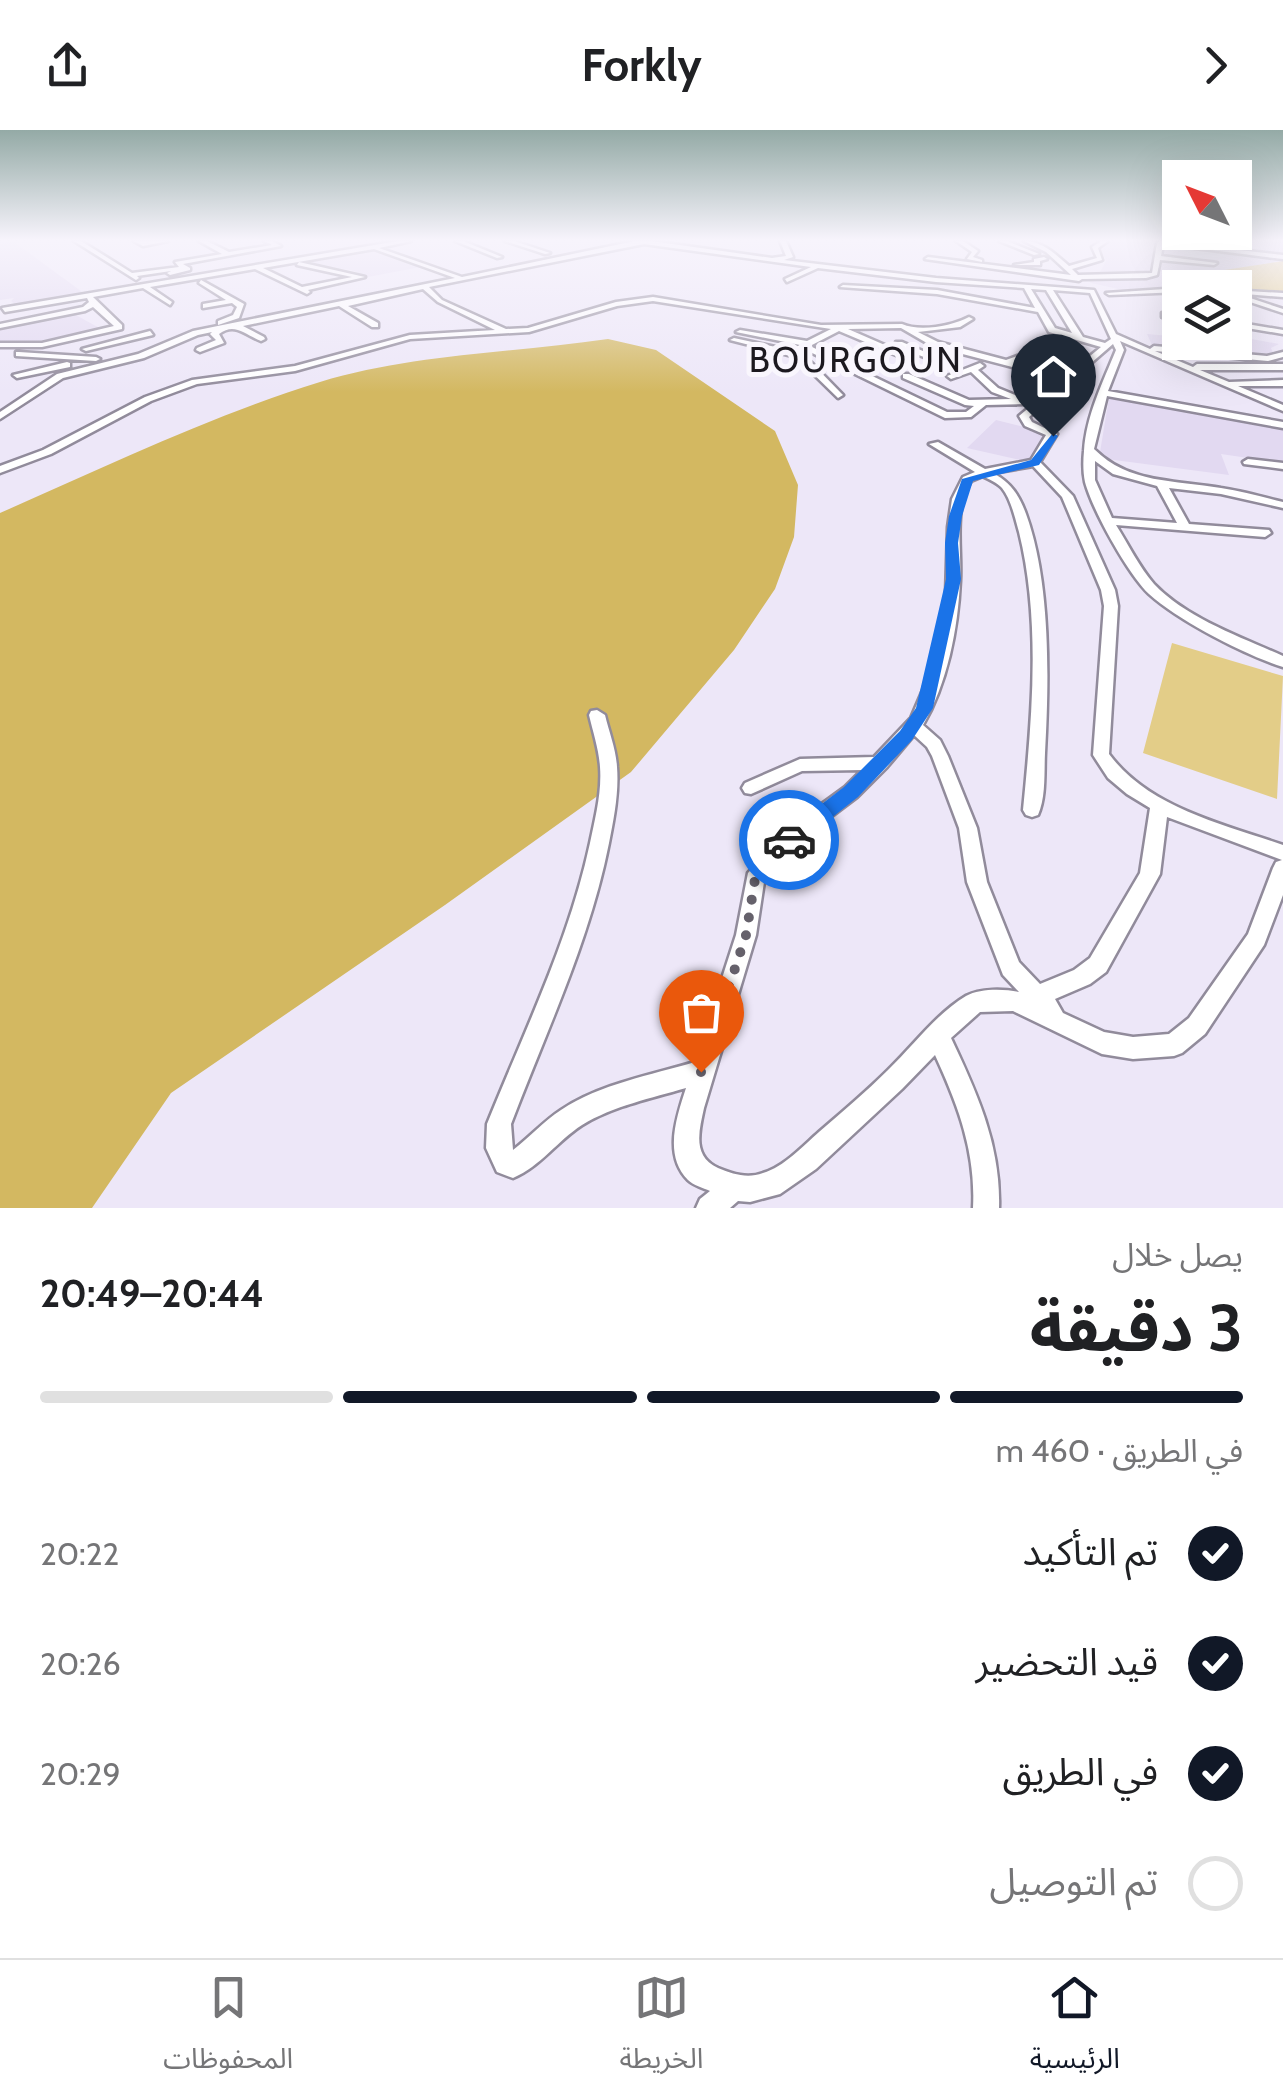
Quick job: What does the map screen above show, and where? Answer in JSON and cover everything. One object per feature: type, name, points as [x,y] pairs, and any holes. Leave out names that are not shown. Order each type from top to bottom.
[{"type":"street","points":[[83,291],[119,326]]},
{"type":"street","points":[[5,310],[92,300],[127,291]]},
{"type":"street","points":[[152,291],[170,303]]},
{"type":"street","points":[[156,294],[166,291]]},
{"type":"street","points":[[305,291],[310,294]]},
{"type":"street","points":[[0,416],[60,376],[125,359],[196,333],[399,291]]},
{"type":"street","points":[[429,291],[440,301],[508,333]]},
{"type":"street","points":[[924,291],[1042,310]]},
{"type":"street","points":[[1030,291],[1052,330],[1148,347],[1282,360]]},
{"type":"street","points":[[1051,291],[1078,337]]},
{"type":"street","points":[[1083,291],[1137,291]]},
{"type":"street","points":[[197,297],[218,292],[241,306],[236,316],[217,325],[222,328]]},
{"type":"street","points":[[1097,293],[1120,356],[1103,393],[1090,450],[1090,480],[1108,521],[1146,583],[1158,594],[1212,630],[1283,662]]},
{"type":"street","points":[[1281,299],[1235,295],[1283,311]]},
{"type":"street","points":[[1252,295],[1281,299]]},
{"type":"street","points":[[880,297],[1042,310]]},
{"type":"street","points":[[0,470],[47,452],[148,399],[195,382],[244,372],[296,368],[410,336],[508,333],[626,302],[664,298],[728,313],[839,328],[897,325],[935,344],[1070,379]]},
{"type":"street","points":[[355,299],[343,306],[375,325]]},
{"type":"street","points":[[0,326],[69,313],[92,300]]},
{"type":"street","points":[[206,306],[233,301]]},
{"type":"street","points":[[927,314],[929,328]]},
{"type":"street","points":[[910,330],[960,324],[969,319]]},
{"type":"street","points":[[0,345],[42,346],[119,326]]},
{"type":"street","points":[[79,348],[114,335],[119,326]]},
{"type":"street","points":[[236,326],[261,339]]},
{"type":"street","points":[[1252,326],[1283,332]]},
{"type":"street","points":[[855,327],[942,361]]},
{"type":"street","points":[[200,350],[221,341],[214,334],[222,328]]},
{"type":"street","points":[[792,352],[839,328]]},
{"type":"street","points":[[829,333],[905,360],[839,328]]},
{"type":"street","points":[[16,366],[26,355],[150,333]]},
{"type":"street","points":[[838,395],[792,352],[737,336],[806,345],[945,415],[964,416],[981,405]]},
{"type":"street","points":[[906,376],[952,399],[981,405],[1031,402],[1070,379],[1112,340]]},
{"type":"street","points":[[951,376],[1048,346]]},
{"type":"street","points":[[1148,347],[1283,408]]},
{"type":"street","points":[[79,348],[128,351],[125,359]]},
{"type":"street","points":[[0,354],[125,359]]},
{"type":"street","points":[[16,366],[50,358]]},
{"type":"street","points":[[16,366],[94,359]]},
{"type":"street","points":[[1186,367],[1282,360]]},
{"type":"street","points":[[971,368],[995,390],[1031,402]]},
{"type":"street","points":[[1224,383],[1283,383]]},
{"type":"street","points":[[1103,393],[1283,425]]},
{"type":"street","points":[[1031,402],[1024,420],[1053,436],[1035,462],[968,479],[964,486],[951,543],[954,579],[925,708],[881,763],[851,792],[797,832],[755,879],[746,935],[701,1072],[686,1135],[689,1157],[698,1172],[734,1188],[770,1185],[806,1160],[966,1008],[990,1000],[1016,1001],[1102,1044],[1156,1048],[1174,1045],[1187,1037],[1257,939],[1283,868]]},
{"type":"street","points":[[934,444],[990,473],[1011,493],[1036,587],[1038,758],[1032,810]]},
{"type":"street","points":[[1090,450],[1110,470],[1283,505]]},
{"type":"street","points":[[1035,462],[1067,496],[1108,590],[1110,644],[1101,755],[1114,773],[1160,806],[1283,852]]},
{"type":"street","points":[[1248,462],[1283,466]]},
{"type":"street","points":[[1161,483],[1185,527]]},
{"type":"street","points":[[1108,521],[1265,533]]},
{"type":"street","points":[[597,716],[610,770],[604,826],[583,900],[499,1124],[499,1148],[506,1163],[512,1164],[525,1158],[551,1130],[580,1112],[701,1072]]},
{"type":"street","points":[[914,726],[934,744],[940,756],[968,828],[985,906],[1012,968],[1034,997],[1102,1044]]},
{"type":"street","points":[[751,788],[800,765],[881,763]]},
{"type":"street","points":[[1034,997],[1082,977],[1098,964],[1150,874],[1160,806]]},
{"type":"street","points":[[938,1037],[972,1110],[982,1144],[990,1180],[986,1208]]},
{"type":"street","points":[[709,1208],[734,1188]]},
{"type":"shaded area","points":[[0,291],[85,294],[17,306],[11,301],[14,298],[0,300]]},
{"type":"shaded area","points":[[74,314],[103,330],[43,344],[0,344],[0,329]]},
{"type":"shaded area","points":[[1147,334],[1162,335],[1162,346],[1152,345]]},
{"type":"shaded area","points":[[608,339],[656,350],[775,431],[798,485],[794,537],[775,589],[734,650],[631,772],[171,1093],[92,1208],[0,1208],[0,513],[198,426],[320,382],[390,365]]},
{"type":"shaded area","points":[[1252,339],[1279,344],[1271,348],[1275,357],[1252,355]]},
{"type":"shaded area","points":[[1109,398],[1283,428],[1283,463],[1221,454],[1229,475],[1099,458]]},
{"type":"shaded area","points":[[996,420],[1048,434],[1029,462],[967,448]]},
{"type":"shaded area","points":[[1172,643],[1283,676],[1277,799],[1143,753]]},
{"type":"way so far","points":[[701,1072],[746,935],[755,879],[789,840]]},
{"type":"district","name":"BOURGOUN","points":[[856,359]]},
{"type":"route","points":[[789,840],[881,763],[925,708],[954,579],[951,543],[955,516],[968,479],[1035,462],[1053,436]]}]
